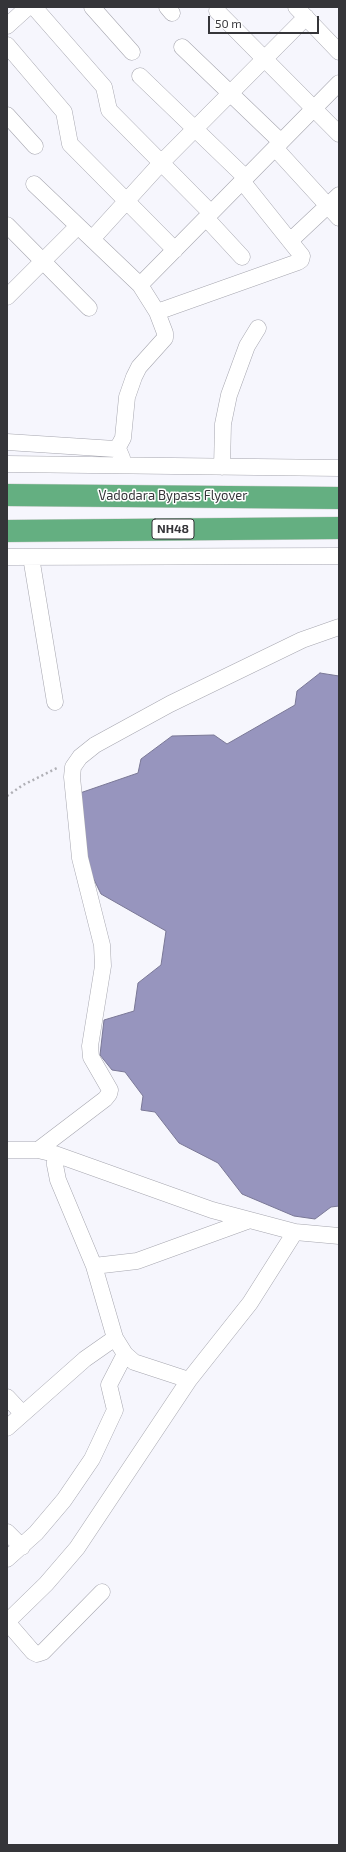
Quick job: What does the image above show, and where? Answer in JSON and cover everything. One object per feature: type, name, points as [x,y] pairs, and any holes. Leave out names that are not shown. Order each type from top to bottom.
[{"type":"highway","name":"Vadodara Bypass Flyover","points":[[7,495],[339,498]]},
{"type":"highway","name":"NH48","points":[[7,531],[339,528]]},
{"type":"street","points":[[7,26],[28,7]]},
{"type":"street","points":[[34,7],[104,87],[109,110],[161,163],[209,216],[242,257]]},
{"type":"street","points":[[92,7],[132,52]]},
{"type":"street","points":[[218,10],[339,134]]},
{"type":"street","points":[[92,239],[161,163],[265,58],[301,12],[339,52]]},
{"type":"street","points":[[7,45],[64,112],[70,144],[175,250]]},
{"type":"street","points":[[182,47],[231,94],[278,145],[334,200],[339,218]]},
{"type":"street","points":[[140,76],[195,129],[244,180],[302,256],[301,260],[298,262],[157,312]]},
{"type":"street","points":[[140,285],[339,83]]},
{"type":"street","points":[[7,115],[35,146]]},
{"type":"street","points":[[34,184],[140,285],[157,312],[165,333],[164,338],[139,367],[134,377],[127,397],[123,438],[117,450]]},
{"type":"street","points":[[290,241],[334,200]]},
{"type":"street","points":[[7,225],[89,308]]},
{"type":"street","points":[[7,297],[78,226]]},
{"type":"street","points":[[222,467],[223,424],[230,395],[248,346],[258,328]]},
{"type":"street","points":[[7,442],[117,450],[119,451],[125,466]]},
{"type":"street","points":[[7,464],[339,468]]},
{"type":"street","points":[[7,557],[339,556]]},
{"type":"street","points":[[31,557],[55,702]]},
{"type":"street","points":[[38,1150],[105,1099],[110,1090],[91,1057],[90,1046],[103,966],[102,945],[80,858],[72,777],[74,767],[80,757],[95,745],[170,704],[302,640],[339,627]]},
{"type":"street","points":[[7,1150],[38,1150],[55,1154],[212,1210],[296,1232],[339,1236]]},
{"type":"street","points":[[55,1154],[54,1165],[58,1180],[94,1266],[115,1338],[125,1354],[134,1362],[189,1380]]},
{"type":"street","points":[[94,1266],[137,1261],[250,1220]]},
{"type":"street","points":[[102,1592],[43,1652],[38,1654],[33,1652],[7,1622],[46,1584],[77,1548],[189,1380],[250,1303],[296,1232]]},
{"type":"street","points":[[7,1428],[22,1413],[86,1359],[115,1338]]},
{"type":"street","points":[[7,1559],[22,1548],[64,1500],[92,1459],[114,1410],[109,1385],[125,1354]]},
{"type":"street","points":[[7,1397],[22,1413]]},
{"type":"street","points":[[7,1532],[22,1548]]},
{"type":"path","points":[[7,796],[49,771],[59,767],[74,767]]},
{"type":"water","points":[[320,673],[339,676],[339,1206],[331,1207],[315,1219],[294,1216],[242,1194],[218,1163],[179,1143],[155,1112],[141,1110],[143,1096],[125,1072],[112,1070],[100,1055],[104,1020],[134,1011],[138,983],[161,965],[166,931],[101,894],[79,849],[80,793],[138,773],[141,759],[172,736],[214,735],[227,744],[295,705],[297,691]]}]
